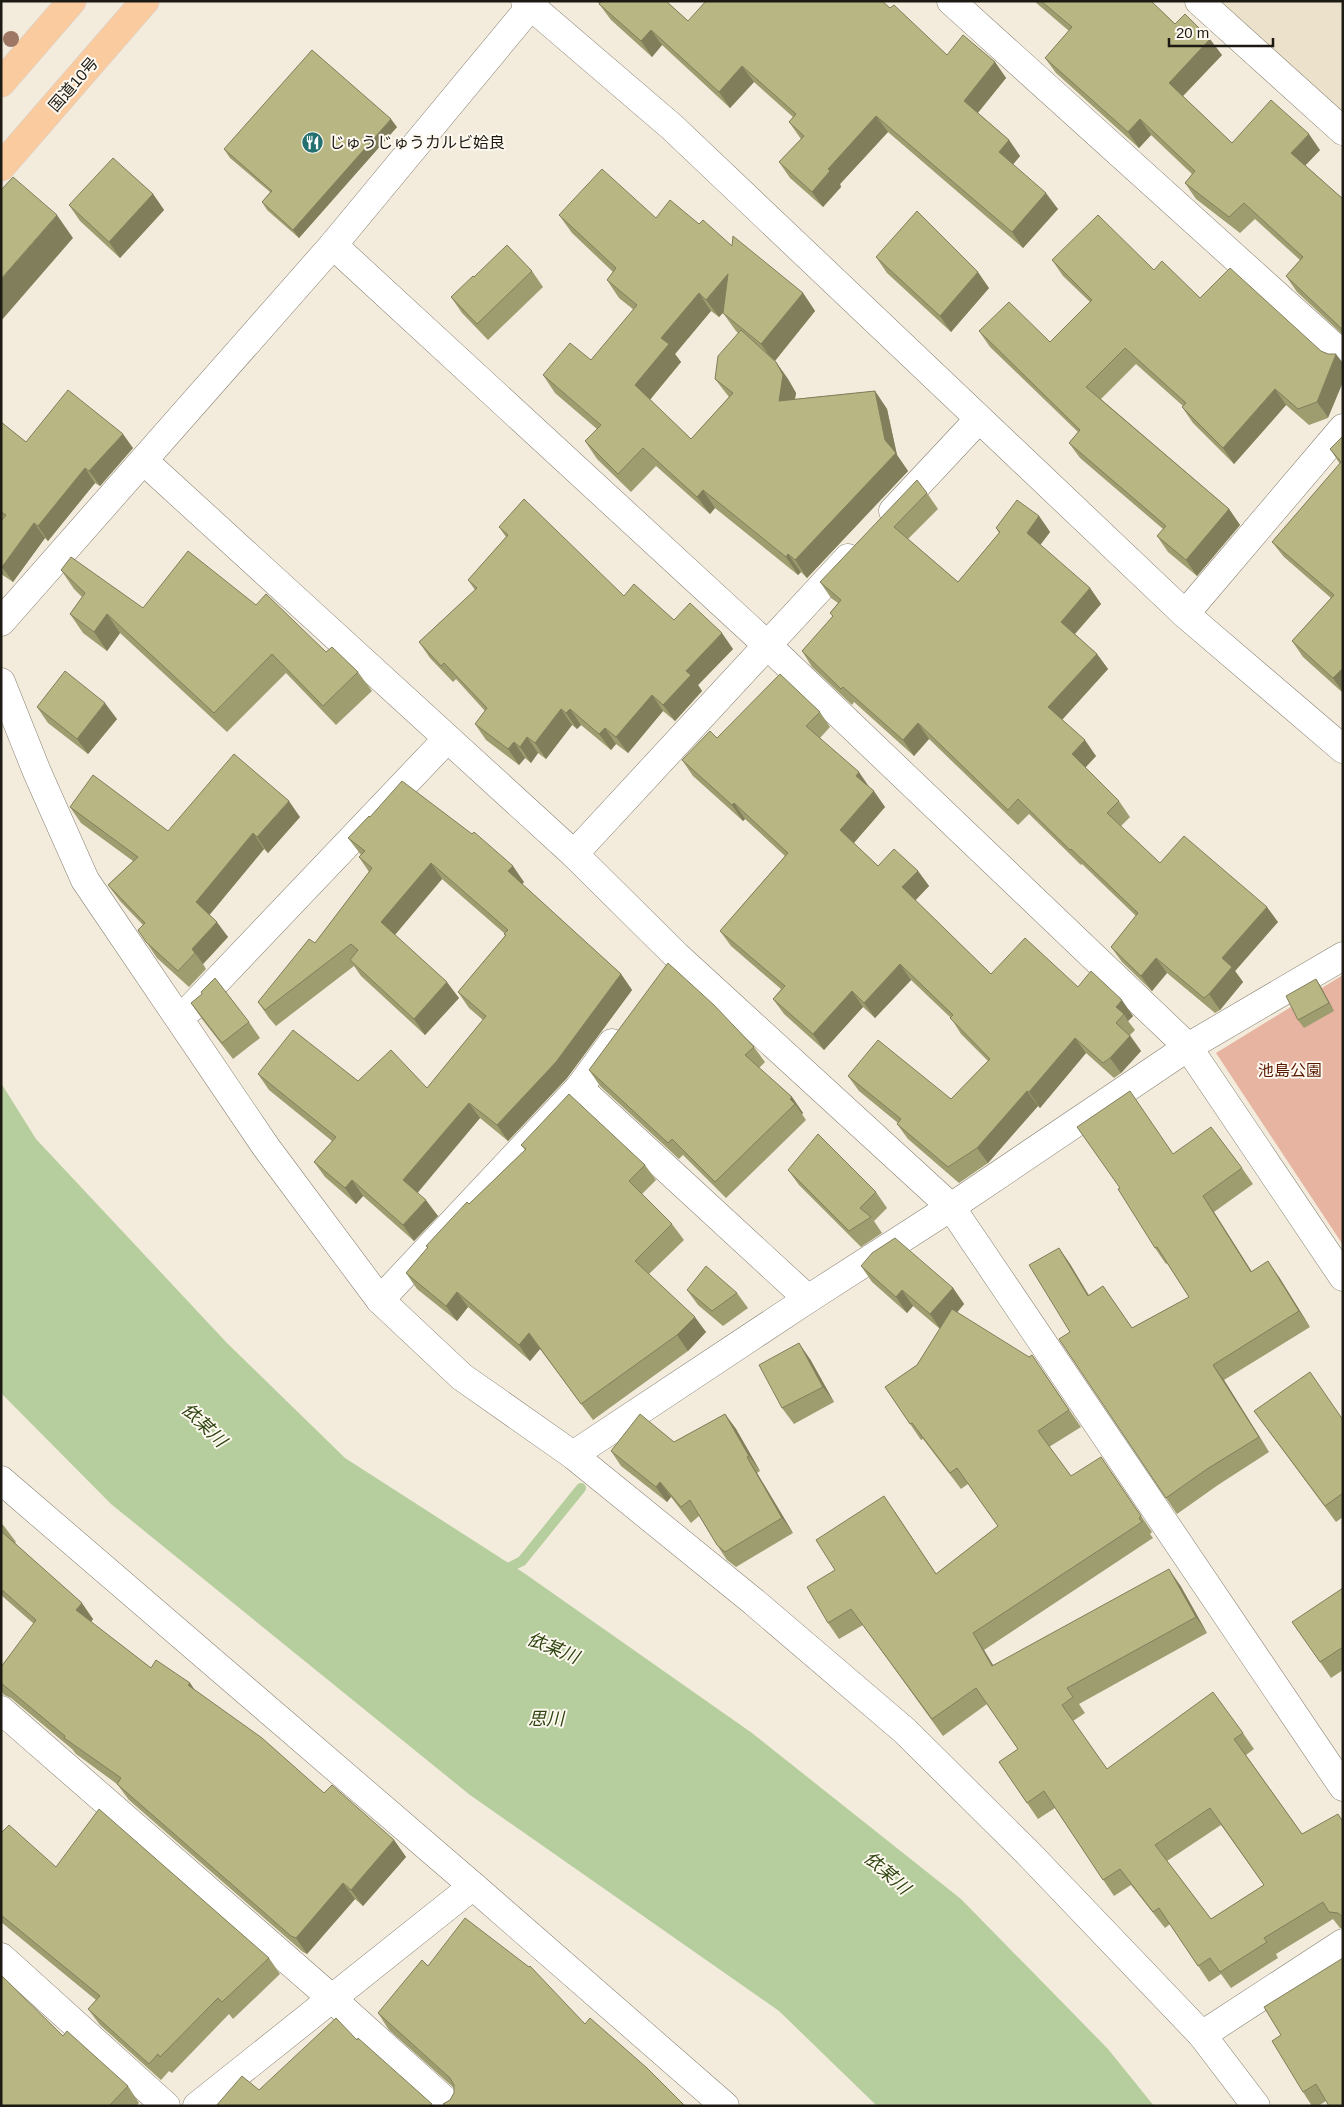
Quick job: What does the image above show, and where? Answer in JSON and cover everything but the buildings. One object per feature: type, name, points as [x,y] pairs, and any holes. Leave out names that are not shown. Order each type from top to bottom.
[{"type":"highway","points":[[1,83],[72,1]]},
{"type":"highway","name":"国道10号","points":[[1,167],[145,1]]},
{"type":"street","points":[[951,1],[1343,355]]},
{"type":"street","points":[[1199,1],[1343,131]]},
{"type":"street","points":[[1,622],[144,461],[284,298],[333,245],[530,3],[672,127],[1185,614],[1343,749]]},
{"type":"street","points":[[333,245],[766,644],[1188,1047],[1343,1277]]},
{"type":"street","points":[[574,854],[766,644],[979,419]]},
{"type":"street","points":[[1185,614],[1343,428]]},
{"type":"street","points":[[144,461],[574,854],[677,956],[951,1207],[1343,1787]]},
{"type":"street","points":[[1,682],[37,772],[84,880],[266,1147],[380,1300],[462,1377],[573,1455],[754,1602],[905,1731],[1028,1853],[1202,2035],[1256,2106]]},
{"type":"street","points":[[179,1020],[447,739]]},
{"type":"street","points":[[660,979],[677,956]]},
{"type":"street","points":[[573,1455],[808,1299],[951,1207],[1188,1047],[1343,956]]},
{"type":"street","points":[[380,1300],[579,1088],[625,1026]]},
{"type":"street","points":[[579,1088],[808,1299]]},
{"type":"street","points":[[1,1480],[473,1886],[725,2106]]},
{"type":"street","points":[[1,1710],[332,1999],[451,2106]]},
{"type":"street","points":[[197,2106],[473,1886]]},
{"type":"street","points":[[1202,2035],[1343,1943]]},
{"type":"street","points":[[1,1957],[166,2106]]},
{"type":"shaded area","points":[[1214,1],[1343,1],[1343,118]]},
{"type":"green space","name":"池島公園","points":[[1343,975],[1343,1245],[1216,1053]]},
{"type":"water","name":"思川","points":[[1,1083],[36,1139],[227,1343],[345,1458],[524,1573],[752,1733],[961,1899],[1108,2049],[1154,2106],[877,2106],[779,2011],[470,1795],[111,1504],[1,1393]]},
{"type":"waterway","points":[[502,1571],[522,1561],[581,1488]]},
{"type":"place","name":"じゅうじゅうカルビ姶良","points":[[313,142]]},
{"type":"water label","name":"依某川","points":[[204,1425]]},
{"type":"water label","name":"依某川","points":[[553,1648]]},
{"type":"water label","name":"依某川","points":[[887,1873]]}]
